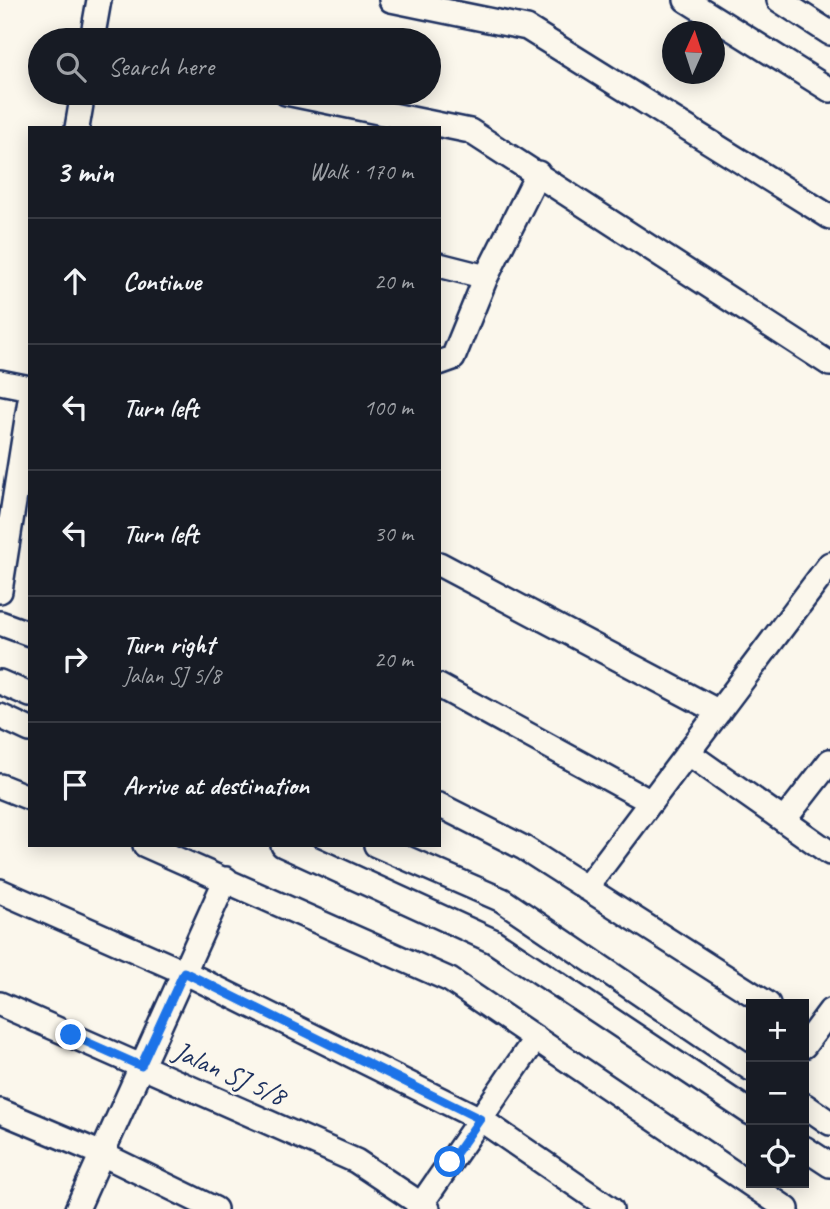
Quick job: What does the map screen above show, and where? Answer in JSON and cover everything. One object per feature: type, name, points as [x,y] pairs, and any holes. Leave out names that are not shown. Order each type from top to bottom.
[{"type":"street","points":[[94,28],[99,0]]},
{"type":"street","points":[[391,0],[527,28],[830,217]]},
{"type":"street","points":[[686,0],[830,90]]},
{"type":"street","points":[[779,0],[830,33]]},
{"type":"street","points":[[77,126],[81,105]]},
{"type":"street","points":[[344,105],[470,131],[830,364]]},
{"type":"street","points":[[441,362],[453,358],[486,277],[538,173]]},
{"type":"street","points":[[441,266],[486,277]]},
{"type":"street","points":[[0,382],[28,388]]},
{"type":"street","points":[[0,591],[28,414]]},
{"type":"street","points":[[586,888],[830,564]]},
{"type":"street","points":[[441,565],[719,712]]},
{"type":"street","points":[[0,623],[28,633]]},
{"type":"street","points":[[0,682],[28,694]]},
{"type":"street","points":[[441,686],[651,802]]},
{"type":"street","points":[[0,716],[28,729]]},
{"type":"street","points":[[688,753],[830,853]]},
{"type":"street","points":[[785,819],[830,761]]},
{"type":"street","points":[[0,786],[28,797]]},
{"type":"street","points":[[441,806],[524,848],[760,999]]},
{"type":"street","points":[[150,847],[450,980],[771,1205]]},
{"type":"street","points":[[287,847],[492,941],[746,1110]]},
{"type":"street","points":[[381,847],[502,900],[746,1066]]},
{"type":"street","points":[[77,1209],[226,879]]},
{"type":"street","points":[[0,891],[184,972],[480,1119],[611,1209]]},
{"type":"street","name":"Jalan SJ 5/8","points":[[0,1004],[356,1161],[422,1208]]},
{"type":"street","points":[[809,1034],[830,1012]]},
{"type":"street","points":[[422,1208],[536,1038]]},
{"type":"street","points":[[809,1108],[830,1123]]},
{"type":"street","points":[[0,1111],[102,1154],[215,1209]]},
{"type":"street","points":[[809,1151],[830,1166]]},
{"type":"route","points":[[71,1035],[141,1066],[184,972],[480,1119],[450,1162]]}]
